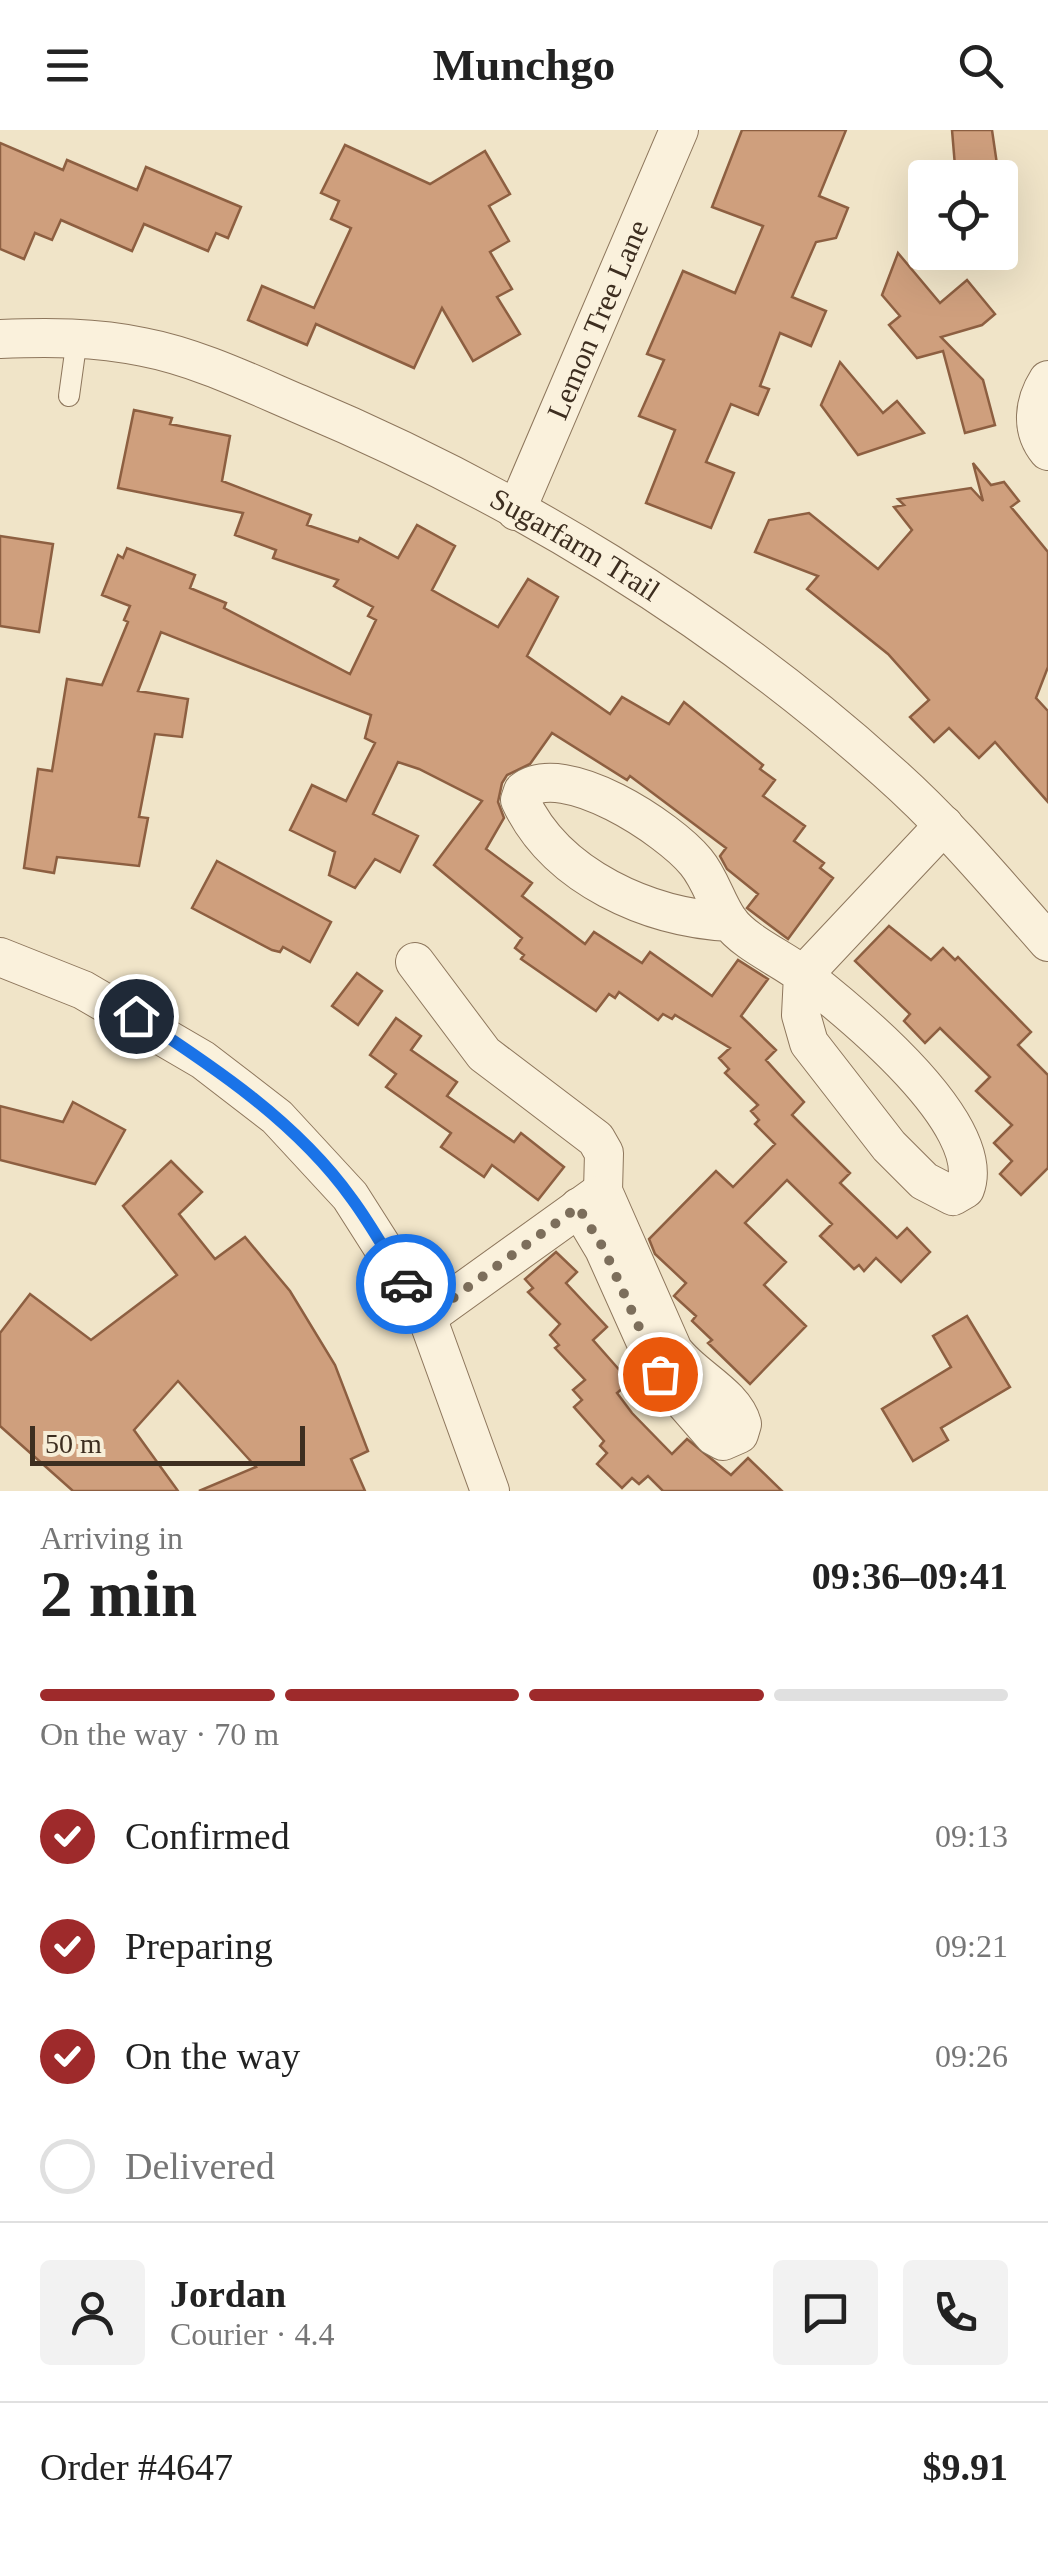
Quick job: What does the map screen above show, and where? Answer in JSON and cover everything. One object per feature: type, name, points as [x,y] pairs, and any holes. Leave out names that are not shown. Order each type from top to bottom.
[{"type":"street","name":"Lemon Tree Lane","points":[[516,511],[679,130]]},
{"type":"street","name":"Sugarfarm Trail","points":[[0,339],[77,338],[146,347],[242,380],[382,439],[516,511],[632,579],[755,661],[886,769],[944,824],[1048,942]]},
{"type":"street","points":[[1048,380],[1040,393],[1035,419],[1048,451]]},
{"type":"street","points":[[730,922],[654,912],[612,890],[562,854],[534,825],[520,800],[523,791],[546,783],[612,800],[641,815],[696,862],[730,922],[803,976],[874,1036],[944,1114],[964,1150],[970,1177],[966,1190],[952,1196],[924,1181],[834,1079],[809,1043],[801,1015],[803,976],[944,824]]},
{"type":"street","points":[[0,958],[25,964],[136,1016],[203,1060],[277,1117],[350,1196],[427,1317],[490,1491]]},
{"type":"street","points":[[415,962],[484,1054],[596,1139],[604,1153],[591,1199],[669,1388],[714,1436],[723,1440],[739,1434],[742,1424],[732,1404],[684,1366],[672,1350],[591,1199]]},
{"type":"street","points":[[427,1317],[591,1199]]},
{"type":"lane","points":[[69,396],[77,338]]},
{"type":"building","points":[[742,130],[846,130],[819,196],[848,208],[836,238],[816,242],[792,297],[826,311],[811,346],[780,333],[760,386],[769,389],[758,415],[731,404],[706,462],[734,473],[711,528],[646,503],[675,430],[639,416],[664,360],[647,354],[683,271],[735,293],[763,226],[712,207]]},
{"type":"building","points":[[952,130],[992,130],[996,160],[954,160]]},
{"type":"building","points":[[0,143],[63,170],[67,160],[137,190],[146,167],[241,207],[228,238],[216,233],[208,251],[144,224],[132,251],[61,220],[52,240],[35,233],[24,259],[0,249]]},
{"type":"building","points":[[345,145],[430,184],[485,151],[510,194],[489,206],[509,241],[490,252],[512,289],[497,297],[520,334],[473,361],[442,308],[414,368],[316,324],[307,345],[248,320],[262,286],[314,308],[351,228],[331,219],[339,201],[321,193]]},
{"type":"building","points":[[898,253],[908,270],[912,270],[940,303],[967,280],[995,314],[982,325],[941,337],[983,380],[995,425],[965,433],[943,351],[917,358],[889,325],[900,316],[882,295]]},
{"type":"building","points":[[840,362],[883,413],[897,401],[924,433],[858,455],[821,405]]},
{"type":"building","points":[[134,410],[172,418],[170,424],[230,436],[222,481],[311,515],[307,525],[358,542],[360,538],[398,558],[417,525],[455,546],[432,590],[498,627],[528,579],[558,597],[527,656],[610,714],[622,697],[669,724],[684,702],[763,765],[760,769],[775,780],[763,796],[805,826],[794,841],[824,863],[820,868],[833,878],[788,939],[747,908],[758,894],[727,869],[720,856],[726,848],[630,776],[627,780],[552,733],[530,764],[507,775],[502,783],[498,802],[504,818],[486,849],[532,883],[522,896],[585,944],[594,932],[642,963],[650,952],[712,996],[738,960],[768,979],[741,1016],[776,1050],[766,1060],[804,1102],[792,1115],[850,1173],[840,1183],[897,1238],[907,1228],[930,1252],[901,1282],[876,1258],[864,1271],[859,1265],[854,1269],[820,1236],[832,1224],[787,1180],[745,1223],[786,1262],[764,1285],[806,1326],[750,1384],[708,1343],[712,1340],[692,1321],[696,1316],[674,1296],[686,1283],[655,1254],[649,1239],[716,1171],[733,1187],[775,1144],[755,1124],[759,1120],[751,1111],[758,1105],[725,1073],[729,1069],[719,1058],[730,1048],[675,1015],[672,1019],[663,1014],[658,1020],[619,992],[615,998],[609,994],[596,1011],[521,959],[524,955],[515,948],[522,938],[434,865],[482,801],[419,769],[398,762],[373,814],[418,836],[400,872],[375,859],[355,888],[329,875],[335,852],[290,830],[312,785],[346,801],[375,743],[365,738],[371,715],[161,632],[138,691],[188,699],[182,737],[155,734],[139,817],[148,818],[139,866],[57,857],[54,873],[24,868],[38,769],[52,771],[67,679],[102,685],[128,622],[124,620],[130,606],[102,595],[118,555],[123,558],[127,548],[195,575],[190,588],[226,603],[224,608],[350,674],[376,620],[368,616],[373,607],[334,586],[338,580],[273,558],[276,550],[235,535],[243,513],[118,488]]},
{"type":"building","points":[[973,463],[991,485],[1004,482],[1019,501],[1011,507],[1048,552],[1048,667],[1036,698],[1048,711],[1048,802],[995,742],[979,758],[949,728],[934,742],[910,717],[929,700],[888,654],[807,589],[818,576],[755,552],[769,520],[809,513],[878,569],[912,530],[894,507],[904,505],[898,499],[971,488],[983,501]]},
{"type":"building","points":[[0,536],[53,544],[39,632],[0,626]]},
{"type":"building","points":[[217,861],[331,922],[310,962],[283,947],[280,952],[272,950],[192,908]]},
{"type":"building","points":[[889,926],[931,960],[943,948],[955,960],[958,957],[1031,1032],[1018,1045],[1048,1075],[1048,1168],[1021,1195],[1000,1174],[1012,1161],[994,1143],[1012,1125],[976,1091],[990,1077],[940,1028],[925,1043],[904,1021],[910,1014],[855,961]]},
{"type":"building","points":[[357,973],[382,991],[358,1025],[332,1006]]},
{"type":"building","points":[[396,1018],[421,1036],[411,1050],[457,1082],[447,1096],[514,1142],[521,1133],[564,1167],[538,1200],[492,1165],[484,1177],[441,1147],[451,1133],[386,1087],[396,1074],[370,1055]]},
{"type":"building","points":[[73,1102],[125,1130],[95,1184],[0,1160],[0,1106],[63,1122]]},
{"type":"building","points":[[171,1161],[202,1192],[179,1214],[215,1259],[245,1237],[290,1291],[335,1365],[368,1451],[351,1459],[365,1491],[199,1491],[256,1467],[178,1381],[134,1430],[178,1491],[73,1491],[0,1426],[0,1333],[30,1294],[91,1340],[177,1275],[123,1206]]},
{"type":"building","points":[[556,1252],[577,1272],[566,1283],[607,1327],[593,1340],[630,1382],[617,1393],[632,1413],[672,1454],[687,1439],[731,1475],[748,1458],[782,1491],[663,1491],[648,1476],[639,1484],[632,1478],[622,1488],[597,1464],[607,1453],[600,1446],[604,1441],[574,1407],[582,1400],[573,1390],[585,1380],[555,1348],[559,1345],[550,1335],[560,1324],[528,1292],[533,1288],[525,1279]]},
{"type":"building","points":[[967,1316],[1010,1387],[941,1428],[948,1440],[913,1461],[882,1409],[951,1367],[933,1336]]},
{"type":"way so far","points":[[406,1284],[427,1317],[578,1207],[604,1249],[660,1374]]},
{"type":"route","points":[[136,1016],[203,1060],[277,1117],[350,1196],[406,1284]]}]
